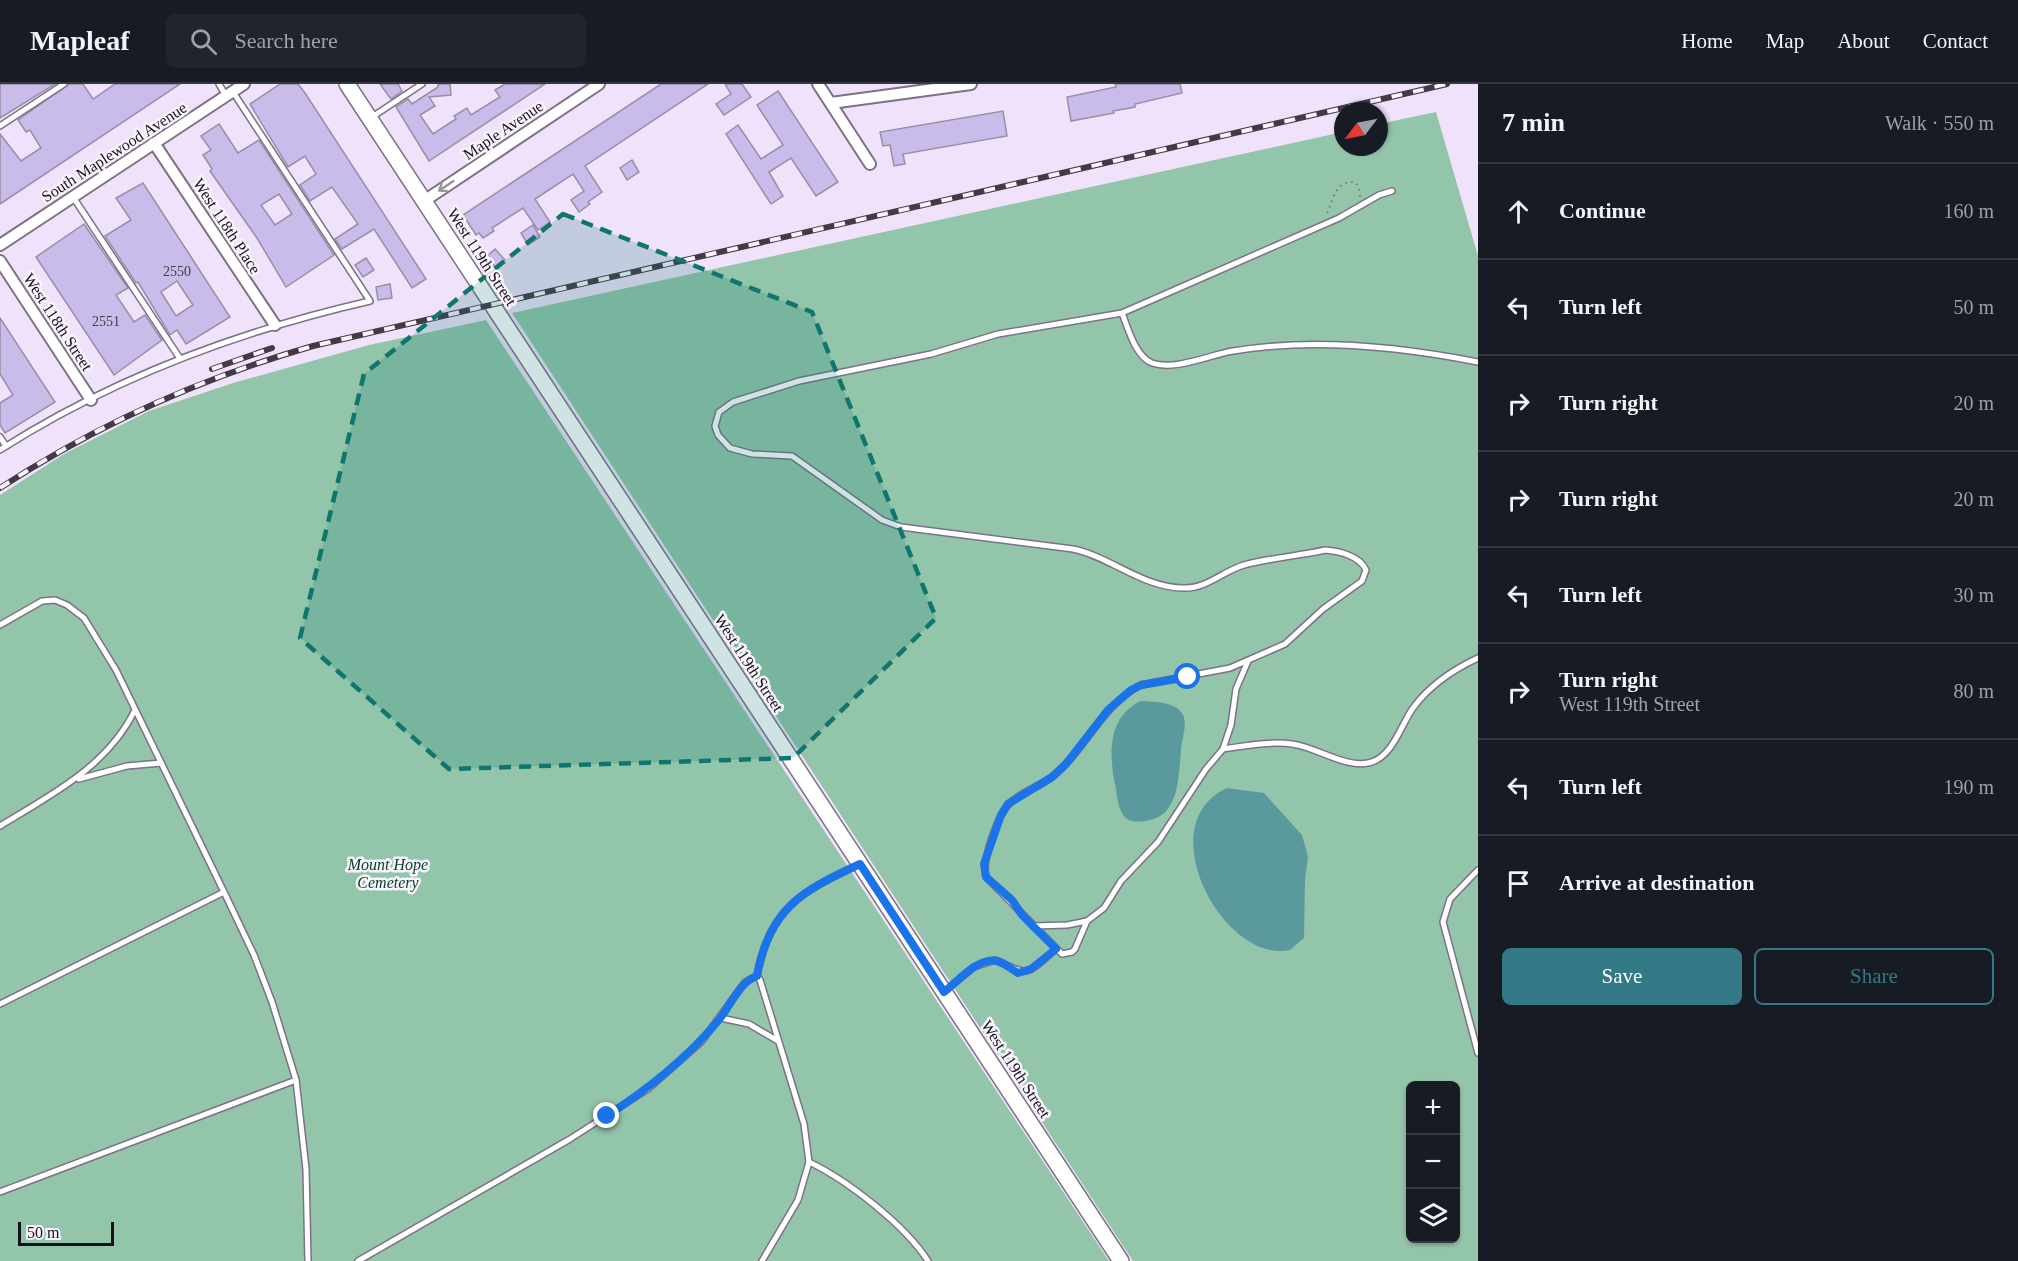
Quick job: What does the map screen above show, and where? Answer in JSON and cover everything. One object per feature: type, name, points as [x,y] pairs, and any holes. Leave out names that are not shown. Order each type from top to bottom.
[{"type":"street","name":"South Maplewood Avenue","points":[[0,245],[244,84]]},
{"type":"street","name":"West 119th Street","points":[[347,84],[1121,1261]]},
{"type":"street","name":"Maple Avenue","points":[[424,201],[599,84]]},
{"type":"street","points":[[818,84],[870,164]]},
{"type":"street","points":[[831,103],[971,84]]},
{"type":"street","name":"West 118th Place","points":[[154,143],[275,326]]},
{"type":"street","name":"West 118th Street","points":[[0,261],[91,400]]},
{"type":"lane","points":[[0,126],[64,84]]},
{"type":"lane","points":[[0,437],[3,448],[91,400],[179,357],[275,326],[370,301],[230,94],[219,84]]},
{"type":"lane","points":[[370,118],[422,84]]},
{"type":"lane","points":[[1087,921],[1072,952],[1062,954],[984,872],[988,850],[1001,815],[1008,804],[1052,777],[1066,764],[1108,710],[1131,690],[1141,685],[1216,672],[1248,661],[1293,638],[1323,609],[1362,581],[1366,570],[1364,564],[1335,550],[1325,550],[1245,565],[1195,587],[1170,586],[1133,575],[1100,556],[1080,550],[891,525],[792,456],[752,454],[730,448],[718,435],[715,426],[719,412],[725,407],[799,381],[931,354],[998,334],[1122,313],[1318,227],[1379,195],[1392,191]]},
{"type":"lane","points":[[73,197],[179,357]]},
{"type":"lane","points":[[1122,313],[1141,353],[1150,362],[1158,364],[1169,365],[1213,355],[1289,344],[1448,356],[1478,362]]},
{"type":"lane","points":[[0,625],[42,601],[55,600],[67,605],[84,618],[103,647],[224,892],[254,955],[272,1002],[296,1080],[306,1169],[308,1261]]},
{"type":"lane","points":[[1223,750],[1289,744],[1317,750],[1348,761],[1369,763],[1385,754],[1425,694],[1450,673],[1478,658]]},
{"type":"lane","points":[[1033,926],[1067,925],[1087,921],[1104,908],[1121,881],[1158,842],[1206,769],[1223,750],[1231,725],[1236,689],[1248,661]]},
{"type":"lane","points":[[0,826],[75,780],[111,746],[126,728],[135,710]]},
{"type":"lane","points":[[75,780],[127,766],[161,763]]},
{"type":"lane","points":[[762,1261],[798,1200],[809,1162],[804,1124],[780,1042],[757,976],[760,957],[778,918],[799,896],[860,864]]},
{"type":"lane","points":[[1478,870],[1450,899],[1443,922],[1478,1053]]},
{"type":"lane","points":[[0,1004],[224,892]]},
{"type":"lane","points":[[944,992],[982,963],[995,960],[1018,973],[1025,973],[1056,949]]},
{"type":"lane","points":[[358,1261],[624,1106],[679,1064],[721,1018],[746,982],[757,976]]},
{"type":"lane","points":[[721,1018],[749,1024],[780,1042]]},
{"type":"lane","points":[[0,1192],[296,1080]]},
{"type":"lane","points":[[809,1162],[850,1186],[912,1241],[928,1261]]},
{"type":"path","points":[[1318,227],[1342,184],[1355,182],[1359,188],[1357,208]]},
{"type":"highlighted area","points":[[563,214],[812,312],[936,618],[793,758],[449,769],[300,638],[364,374]]},
{"type":"green space","points":[[1436,112],[1478,256],[1478,1261],[1133,1261],[512,313],[1334,134],[1334,156],[1388,156],[1388,122]]},
{"type":"green space","name":"Mount Hope Cemetery","points":[[486,320],[1109,1261],[0,1261],[0,495],[64,454],[149,411],[233,383],[369,345]]},
{"type":"shaded area","points":[[1141,701],[1164,703],[1175,707],[1180,710],[1185,723],[1178,784],[1171,804],[1156,818],[1138,822],[1127,819],[1120,809],[1112,752],[1113,739],[1121,717]]},
{"type":"shaded area","points":[[1227,788],[1264,793],[1302,835],[1308,857],[1305,879],[1304,938],[1290,950],[1265,949],[1241,936],[1220,915],[1204,888],[1195,859],[1194,831],[1204,806]]},
{"type":"building","points":[[0,84],[55,84],[0,118]]},
{"type":"building","points":[[69,84],[83,84],[93,99],[115,84],[180,84],[0,204],[0,134],[21,161],[41,148],[30,130],[26,132],[18,120]]},
{"type":"building","points":[[280,84],[298,84],[305,93],[426,279],[412,288],[374,229],[342,249],[335,239],[358,224],[332,187],[310,201],[300,185],[316,174],[305,156],[288,167],[250,104]]},
{"type":"building","points":[[380,84],[398,84],[402,91],[391,99]]},
{"type":"building","points":[[438,84],[450,84],[451,95],[429,97],[435,106],[420,115],[433,134],[456,119],[454,116],[467,108],[471,115],[500,97],[495,90],[505,84],[545,84],[429,161],[396,107],[408,99],[412,104],[438,87]]},
{"type":"building","points":[[661,84],[708,84],[585,166],[602,192],[588,202],[590,204],[579,212],[571,200],[584,191],[573,174],[535,199],[550,222],[538,230],[523,208],[492,228],[494,231],[483,238],[479,233],[476,235],[463,215]]},
{"type":"building","points":[[725,84],[742,84],[751,97],[724,115],[716,104],[731,94]]},
{"type":"building","points":[[1115,84],[1180,84],[1182,93],[1135,104],[1135,107],[1113,111],[1114,113],[1071,121],[1067,97],[1116,87]]},
{"type":"building","points":[[778,91],[838,182],[816,196],[791,158],[769,172],[783,196],[771,204],[726,134],[738,125],[761,159],[783,145],[757,105]]},
{"type":"building","points":[[1003,111],[1007,136],[903,154],[905,164],[894,166],[890,145],[883,146],[880,132]]},
{"type":"building","points":[[219,124],[238,153],[259,140],[334,255],[286,287],[257,238],[210,171],[212,169],[203,155],[211,150],[201,136]],"holes":[[[279,194],[292,214],[275,225],[261,205]]]},
{"type":"building","points":[[632,160],[639,172],[627,180],[620,168]]},
{"type":"building","points":[[143,183],[230,317],[186,344],[177,330],[170,335],[138,282],[136,283],[105,236],[131,220],[116,198]],"holes":[[[177,281],[193,305],[176,316],[161,292]]]},
{"type":"building","points":[[84,224],[128,288],[116,295],[134,322],[145,315],[162,340],[114,375],[36,257]]},
{"type":"building","points":[[533,225],[540,237],[528,245],[521,233]]},
{"type":"building","points":[[495,249],[505,260],[496,268],[486,257]]},
{"type":"building","points":[[366,258],[374,270],[363,277],[355,265]]},
{"type":"building","points":[[390,284],[392,298],[378,300],[376,287]]},
{"type":"building","points":[[0,318],[55,402],[5,433],[0,425],[0,403],[13,395],[0,374]]},
{"type":"railway","points":[[0,488],[74,443],[151,405],[231,373],[313,346],[1447,84]]},
{"type":"railway","points":[[212,369],[272,348]]},
{"type":"route","points":[[607,1116],[648,1089],[679,1064],[702,1041],[746,982],[757,976],[760,957],[778,918],[799,896],[860,864],[944,992],[974,967],[988,961],[995,960],[1018,973],[1025,973],[1031,969],[1056,949],[1022,915],[1012,900],[986,877],[984,864],[1001,815],[1008,804],[1052,777],[1066,764],[1108,710],[1131,690],[1141,685],[1188,677]]}]
